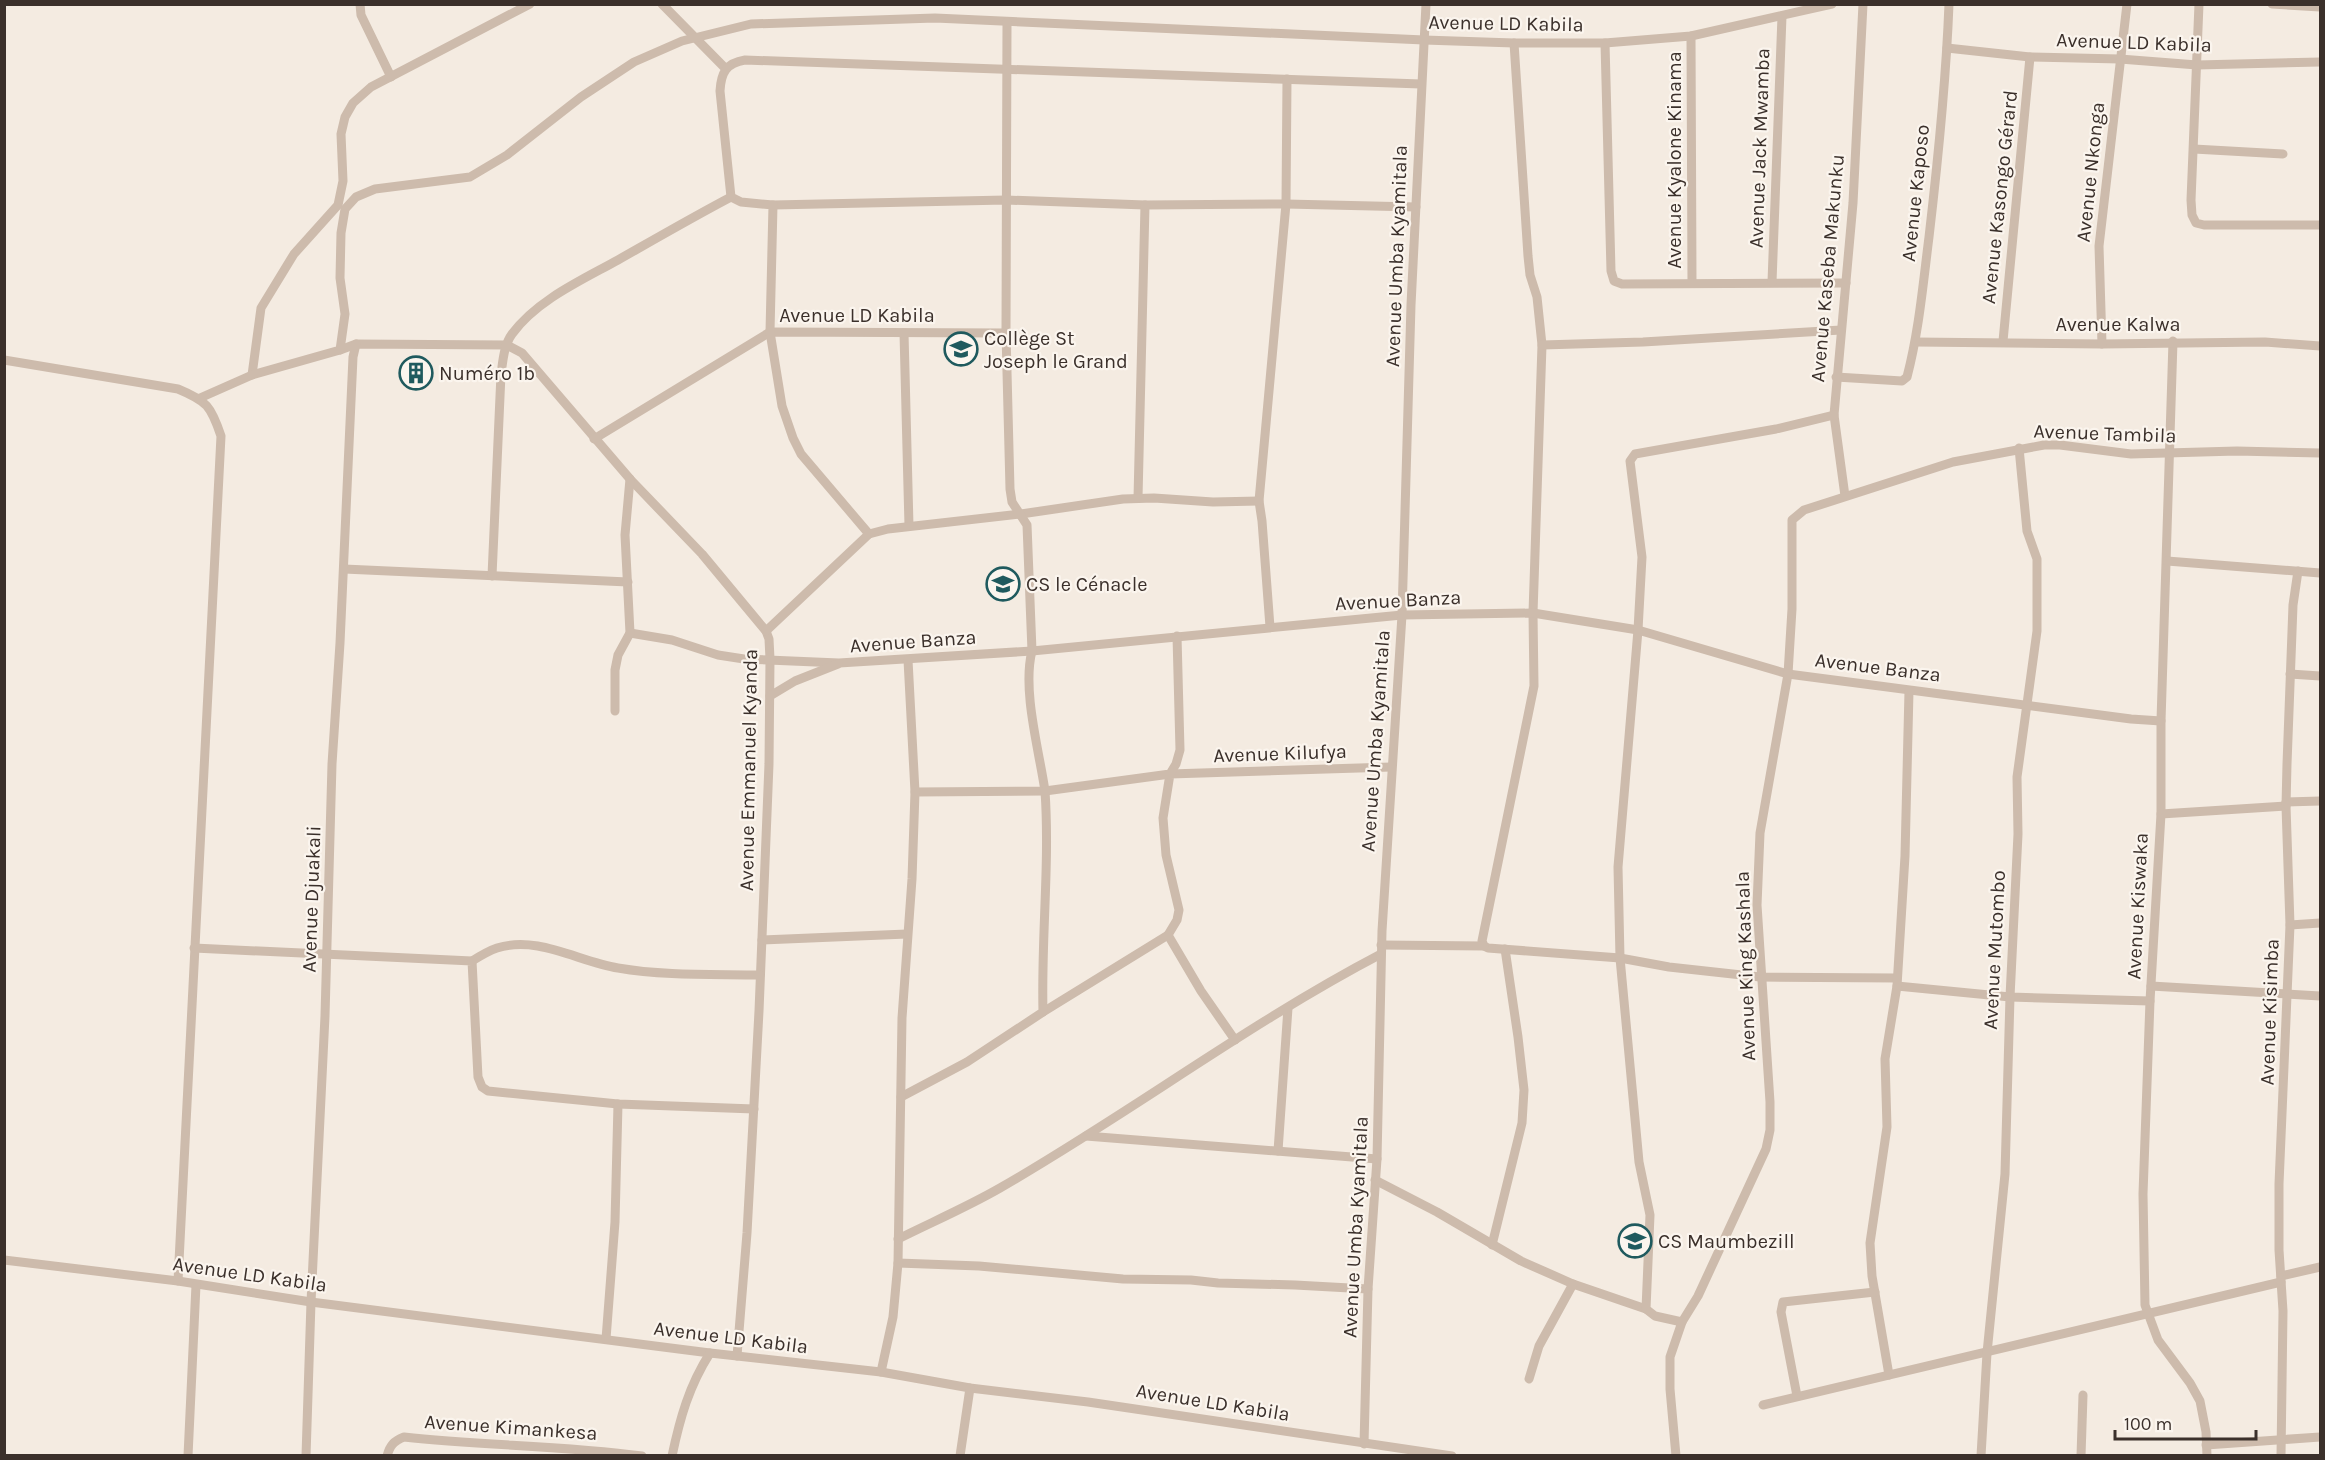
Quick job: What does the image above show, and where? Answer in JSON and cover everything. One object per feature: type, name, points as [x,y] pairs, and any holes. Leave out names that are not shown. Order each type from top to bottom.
[{"type":"street","points":[[360,4],[361,15],[392,77]]},
{"type":"street","points":[[340,350],[345,314],[340,278],[343,181],[341,134],[345,117],[353,103],[371,87],[530,4]]},
{"type":"street","points":[[662,4],[725,68]]},
{"type":"street","name":"Avenue Umba Kyamitala","points":[[1364,1443],[1368,1289],[1377,1159],[1381,949],[1402,615],[1416,207],[1426,4]]},
{"type":"street","name":"Avenue LD Kabila","points":[[252,375],[261,308],[294,254],[341,207],[356,197],[375,189],[470,177],[507,155],[581,97],[634,62],[664,47],[722,30],[752,24],[935,18],[1424,40],[1605,43],[1691,36],[1832,4]]},
{"type":"street","name":"Avenue Kaseba Makunku","points":[[1845,496],[1834,415],[1846,283],[1863,4]]},
{"type":"street","name":"Avenue Kaposo","points":[[1836,377],[1905,380],[1916,342],[1936,180],[1949,4]]},
{"type":"street","name":"Avenue Nkonga","points":[[2102,344],[2099,246],[2127,4]]},
{"type":"street","points":[[2199,4],[2191,200],[2192,215],[2196,223],[2204,225],[2320,225]]},
{"type":"street","points":[[2272,4],[2320,7]]},
{"type":"street","name":"Avenue Jack Mwamba","points":[[1772,282],[1782,16]]},
{"type":"street","points":[[1007,22],[1006,333],[1010,489],[1012,502],[1027,525],[1032,651],[1028,665],[1029,688],[1045,791],[1047,819],[1043,1012]]},
{"type":"street","name":"Avenue Kyalone Kinama","points":[[1691,36],[1692,283]]},
{"type":"street","points":[[1484,946],[1482,940],[1534,686],[1533,613],[1542,345],[1537,297],[1530,275],[1528,255],[1514,43]]},
{"type":"street","points":[[1605,43],[1612,278],[1618,284],[1846,283]]},
{"type":"street","name":"Avenue LD Kabila","points":[[1947,48],[2030,57],[2120,59],[2197,65],[2320,62]]},
{"type":"street","name":"Avenue Kasongo Gérard","points":[[2003,341],[2030,57]]},
{"type":"street","points":[[731,197],[720,79],[725,68],[733,62],[745,60],[1421,84]]},
{"type":"street","points":[[1270,627],[1259,501],[1286,204],[1287,79]]},
{"type":"street","points":[[2194,149],[2283,154]]},
{"type":"street","points":[[731,197],[741,202],[772,205],[1006,200],[1145,205],[1286,204],[1416,207]]},
{"type":"street","points":[[492,576],[501,374],[507,345],[519,326],[546,303],[731,197]]},
{"type":"street","points":[[772,205],[770,332],[783,406],[793,438],[801,454],[869,534]]},
{"type":"street","points":[[1138,498],[1145,205]]},
{"type":"street","points":[[1542,345],[1643,342],[1840,330]]},
{"type":"street","name":"Avenue LD Kabila","points":[[594,439],[770,332],[1006,333]]},
{"type":"street","points":[[904,333],[909,526]]},
{"type":"street","name":"Avenue Kalwa","points":[[1916,342],[2003,341],[2102,344],[2173,341],[2265,342],[2320,346]]},
{"type":"street","name":"Avenue Kiswaka","points":[[2173,341],[2161,721],[2161,814],[2150,1001],[2143,1194],[2145,1305],[2158,1340],[2190,1383],[2200,1401],[2204,1414],[2207,1455]]},
{"type":"street","points":[[200,398],[252,375],[356,344],[507,345]]},
{"type":"street","name":"Avenue Djuakali","points":[[306,1455],[327,953],[332,764],[344,568],[352,364],[356,344]]},
{"type":"street","name":"Avenue Emmanuel Kyanda","points":[[507,345],[522,353],[594,439],[702,554],[766,631],[770,659],[770,696],[762,940],[747,1233],[736,1356]]},
{"type":"street","points":[[4,360],[178,389],[200,398],[214,417],[220,436],[178,1281]]},
{"type":"street","points":[[1646,1309],[1650,1215],[1639,1162],[1620,958],[1618,867],[1642,557],[1630,467],[1632,457],[1640,453],[1776,429],[1834,415]]},
{"type":"street","name":"Avenue Tambila","points":[[1792,520],[1804,510],[1845,496],[1953,462],[2019,448],[2060,445],[2108,452],[2170,454],[2237,451],[2320,453]]},
{"type":"street","name":"Avenue Mutombo","points":[[1981,1455],[1987,1353],[2005,1174],[2018,834],[2018,777],[2037,631],[2036,550],[2027,531],[2019,448]]},
{"type":"street","points":[[615,711],[615,670],[618,655],[630,633],[625,535],[630,479]]},
{"type":"street","points":[[766,631],[869,534],[909,526],[1021,514],[1090,502],[1138,498],[1213,502],[1259,501]]},
{"type":"street","name":"Avenue King Kashala","points":[[1676,1455],[1670,1389],[1670,1357],[1682,1322],[1698,1296],[1766,1149],[1770,1130],[1756,905],[1760,833],[1788,674],[1792,520]]},
{"type":"street","points":[[2167,561],[2320,573]]},
{"type":"street","points":[[344,568],[628,582]]},
{"type":"street","name":"Avenue Kisimba","points":[[2281,1455],[2279,1184],[2290,925],[2286,804],[2293,604],[2298,571]]},
{"type":"street","name":"Avenue Banza","points":[[630,633],[672,640],[718,655],[744,659],[839,663],[1032,651],[1402,615],[1533,613],[1638,630],[1788,674],[2161,721]]},
{"type":"street","points":[[901,1097],[967,1062],[1168,934],[1177,920],[1179,910],[1166,855],[1163,818],[1170,774],[1180,750],[1177,636]]},
{"type":"street","points":[[881,1372],[893,1317],[898,1263],[903,987],[912,879],[915,792],[908,660]]},
{"type":"street","points":[[770,696],[795,681],[839,663]]},
{"type":"street","points":[[2290,674],[2320,676]]},
{"type":"street","points":[[1890,1374],[1875,1292],[1870,1243],[1887,1126],[1885,1059],[1897,982],[1905,856],[1909,691]]},
{"type":"street","name":"Avenue Kilufya","points":[[915,792],[1045,791],[1170,774],[1391,767]]},
{"type":"street","points":[[2161,814],[2320,801]]},
{"type":"street","points":[[2290,925],[2320,923]]},
{"type":"street","points":[[762,940],[907,934]]},
{"type":"street","points":[[1168,934],[1201,991],[1235,1040]]},
{"type":"street","points":[[194,948],[472,961],[496,948],[508,945],[530,945],[568,953],[617,968],[760,975]]},
{"type":"street","points":[[898,1239],[1000,1188],[1381,949],[1484,946],[1620,958],[1669,967],[1760,977],[1897,982],[2010,997],[2150,1001]]},
{"type":"street","points":[[1492,1245],[1522,1123],[1524,1090],[1504,949]]},
{"type":"street","points":[[472,961],[478,1077],[482,1087],[488,1091],[618,1104],[754,1108]]},
{"type":"street","points":[[2151,986],[2320,996]]},
{"type":"street","points":[[1278,1151],[1288,1008]]},
{"type":"street","points":[[606,1339],[615,1222],[618,1104]]},
{"type":"street","points":[[1086,1136],[1377,1159]]},
{"type":"street","points":[[1375,1180],[1437,1212],[1521,1261],[1573,1284],[1646,1309],[1655,1316],[1682,1322]]},
{"type":"street","name":"Avenue LD Kabila","points":[[4,1260],[178,1281],[311,1302],[710,1353],[881,1372],[970,1388],[1088,1402],[1364,1443],[1412,1453],[1452,1455]]},
{"type":"street","points":[[898,1263],[979,1266],[1141,1280],[1295,1284],[1368,1289]]},
{"type":"street","points":[[1763,1405],[2148,1315],[2320,1267]]},
{"type":"street","points":[[1529,1379],[1539,1346],[1573,1284]]},
{"type":"street","points":[[188,1455],[196,1285]]},
{"type":"street","points":[[1797,1396],[1781,1312],[1782,1302],[1875,1292]]},
{"type":"street","points":[[672,1455],[683,1407],[690,1388],[710,1353]]},
{"type":"street","points":[[960,1455],[970,1388]]},
{"type":"street","points":[[2081,1455],[2083,1395]]},
{"type":"street","name":"Avenue Kimankesa","points":[[387,1455],[390,1446],[396,1440],[404,1437],[642,1455]]},
{"type":"street","points":[[2206,1445],[2320,1437]]},
{"type":"place","name":"Collège St Joseph le Grand","points":[[961,349]]},
{"type":"place","name":"Numéro 1b","points":[[416,373]]},
{"type":"place","name":"CS le Cénacle","points":[[1003,584]]},
{"type":"place","name":"CS Maumbezill","points":[[1635,1241]]}]
